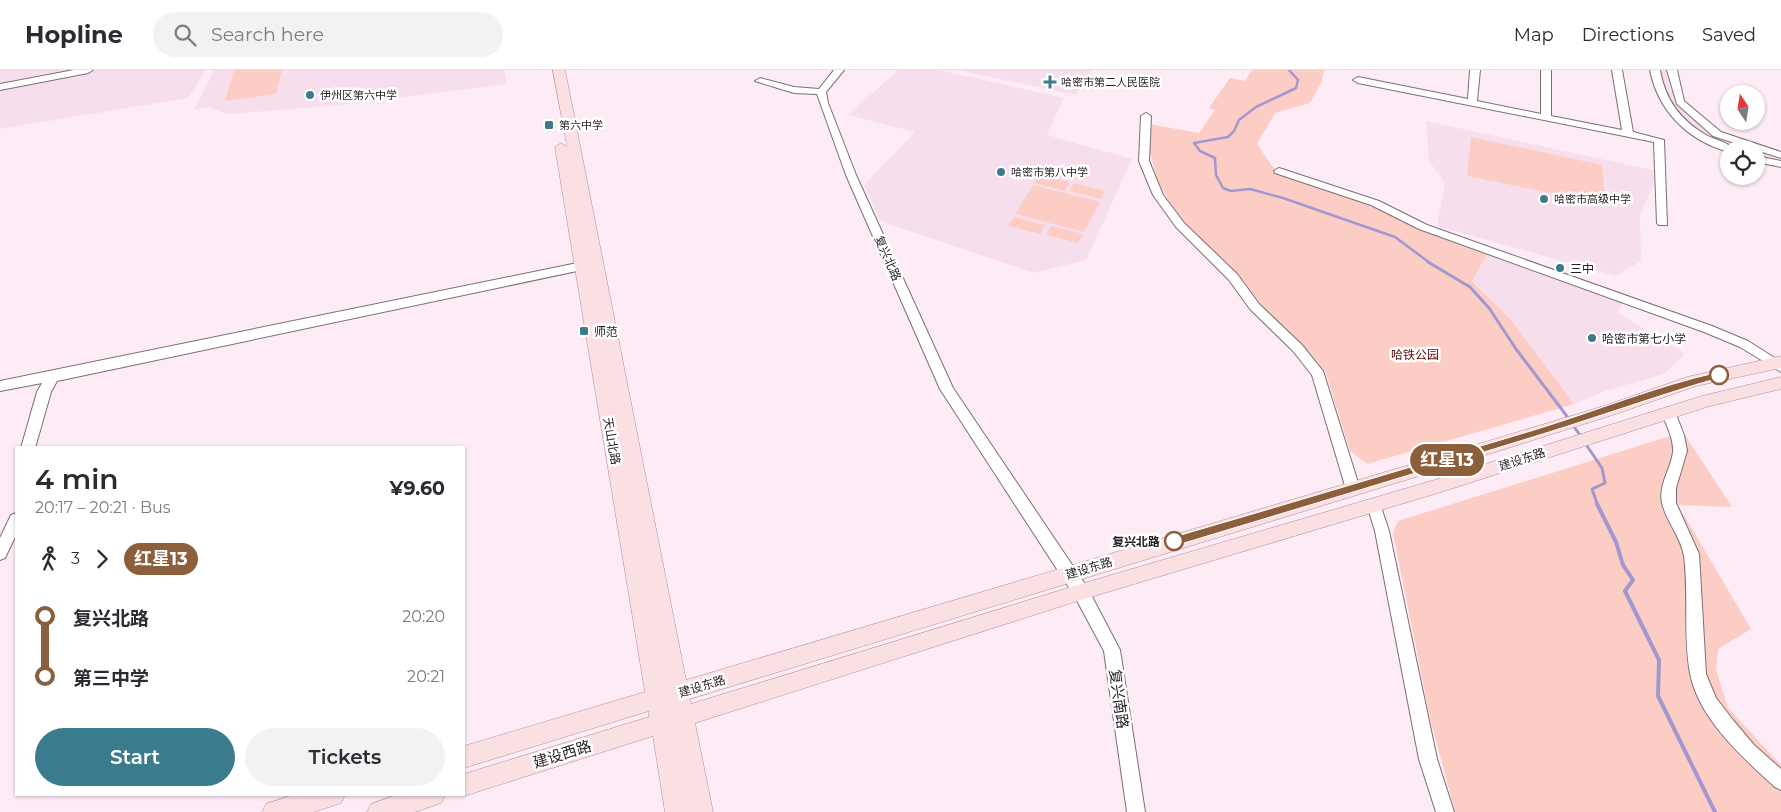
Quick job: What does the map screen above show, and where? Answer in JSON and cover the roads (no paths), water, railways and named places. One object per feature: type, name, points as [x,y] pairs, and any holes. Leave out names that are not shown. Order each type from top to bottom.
[{"type":"main road","name":"天山北路","points":[[548,70],[588,265],[657,700],[672,720],[677,812]]},
{"type":"main road","points":[[558,70],[588,265],[678,693],[672,720],[701,812]]},
{"type":"main road","name":"建设东路","points":[[657,700],[1419,469],[1610,410],[1693,381],[1779,365]]},
{"type":"main road","name":"建设东路","points":[[672,720],[1081,592],[1438,486],[1668,412],[1708,400],[1781,383]]},
{"type":"main road","name":"建设西路","points":[[465,757],[657,700]]},
{"type":"main road","name":"建设西路","points":[[465,785],[672,720]]},
{"type":"main road","points":[[274,812],[329,796]]},
{"type":"main road","points":[[379,812],[430,796]]},
{"type":"street","points":[[0,87],[88,70]]},
{"type":"street","points":[[760,80],[794,90],[822,92],[839,70]]},
{"type":"street","points":[[1472,103],[1475,70]]},
{"type":"street","points":[[1546,70],[1546,117]]},
{"type":"street","points":[[1617,70],[1628,134]]},
{"type":"street","points":[[1655,70],[1656,82],[1674,118],[1695,133],[1720,145]]},
{"type":"street","points":[[1672,70],[1680,102],[1717,134],[1781,155]]},
{"type":"street","points":[[1358,80],[1659,140],[1663,224]]},
{"type":"street","name":"复兴北路","points":[[822,92],[823,103],[851,175],[947,389],[1081,592]]},
{"type":"street","points":[[1146,116],[1142,144],[1144,160],[1149,178],[1160,198],[1175,221],[1196,244],[1234,279],[1256,308],[1309,360],[1318,374],[1353,489]]},
{"type":"street","points":[[1765,161],[1781,164]]},
{"type":"street","points":[[1279,171],[1375,203],[1423,227],[1708,329],[1744,344],[1779,365]]},
{"type":"street","points":[[0,386],[52,377],[588,265]]},
{"type":"street","points":[[29,446],[44,392],[52,377]]},
{"type":"street","points":[[1668,412],[1677,435],[1680,451],[1669,488],[1669,503],[1692,554],[1698,674],[1710,703],[1726,726],[1781,781]]},
{"type":"street","points":[[1374,505],[1382,531],[1422,730],[1445,812]]},
{"type":"street","points":[[0,554],[15,520]]},
{"type":"street","name":"复兴南路","points":[[1081,592],[1112,650],[1136,812]]},
{"type":"waterway","points":[[1289,70],[1298,80],[1296,88],[1256,107],[1239,120],[1234,131],[1228,137],[1194,143],[1200,151],[1215,158],[1216,175],[1223,188],[1231,191],[1250,189],[1283,198],[1395,237],[1430,263]]},
{"type":"waterway","points":[[1428,262],[1470,287],[1489,308],[1516,349],[1569,419]]},
{"type":"waterway","points":[[1572,424],[1582,438]]},
{"type":"waterway","points":[[1585,443],[1602,468],[1605,483],[1592,489],[1598,506]]},
{"type":"waterway","points":[[1598,506],[1616,542],[1623,565],[1633,580],[1625,591],[1659,660],[1658,696],[1715,812]]},
{"type":"place","name":"哈密市第二人民医院","points":[[1050,82]]},
{"type":"place","name":"伊州区第六中学","points":[[310,95]]},
{"type":"place","name":"第六中学","points":[[549,125]]},
{"type":"place","name":"哈密市第八中学","points":[[1001,172]]},
{"type":"place","name":"哈密市高级中学","points":[[1544,199]]},
{"type":"place","name":"三中","points":[[1560,268]]},
{"type":"place","name":"师范","points":[[584,331]]},
{"type":"place","name":"哈密市第七小学","points":[[1592,338]]},
{"type":"place","name":"复兴北路","points":[[1174,541]]},
{"type":"park label","name":"哈铁公园","points":[[1415,354]]}]
